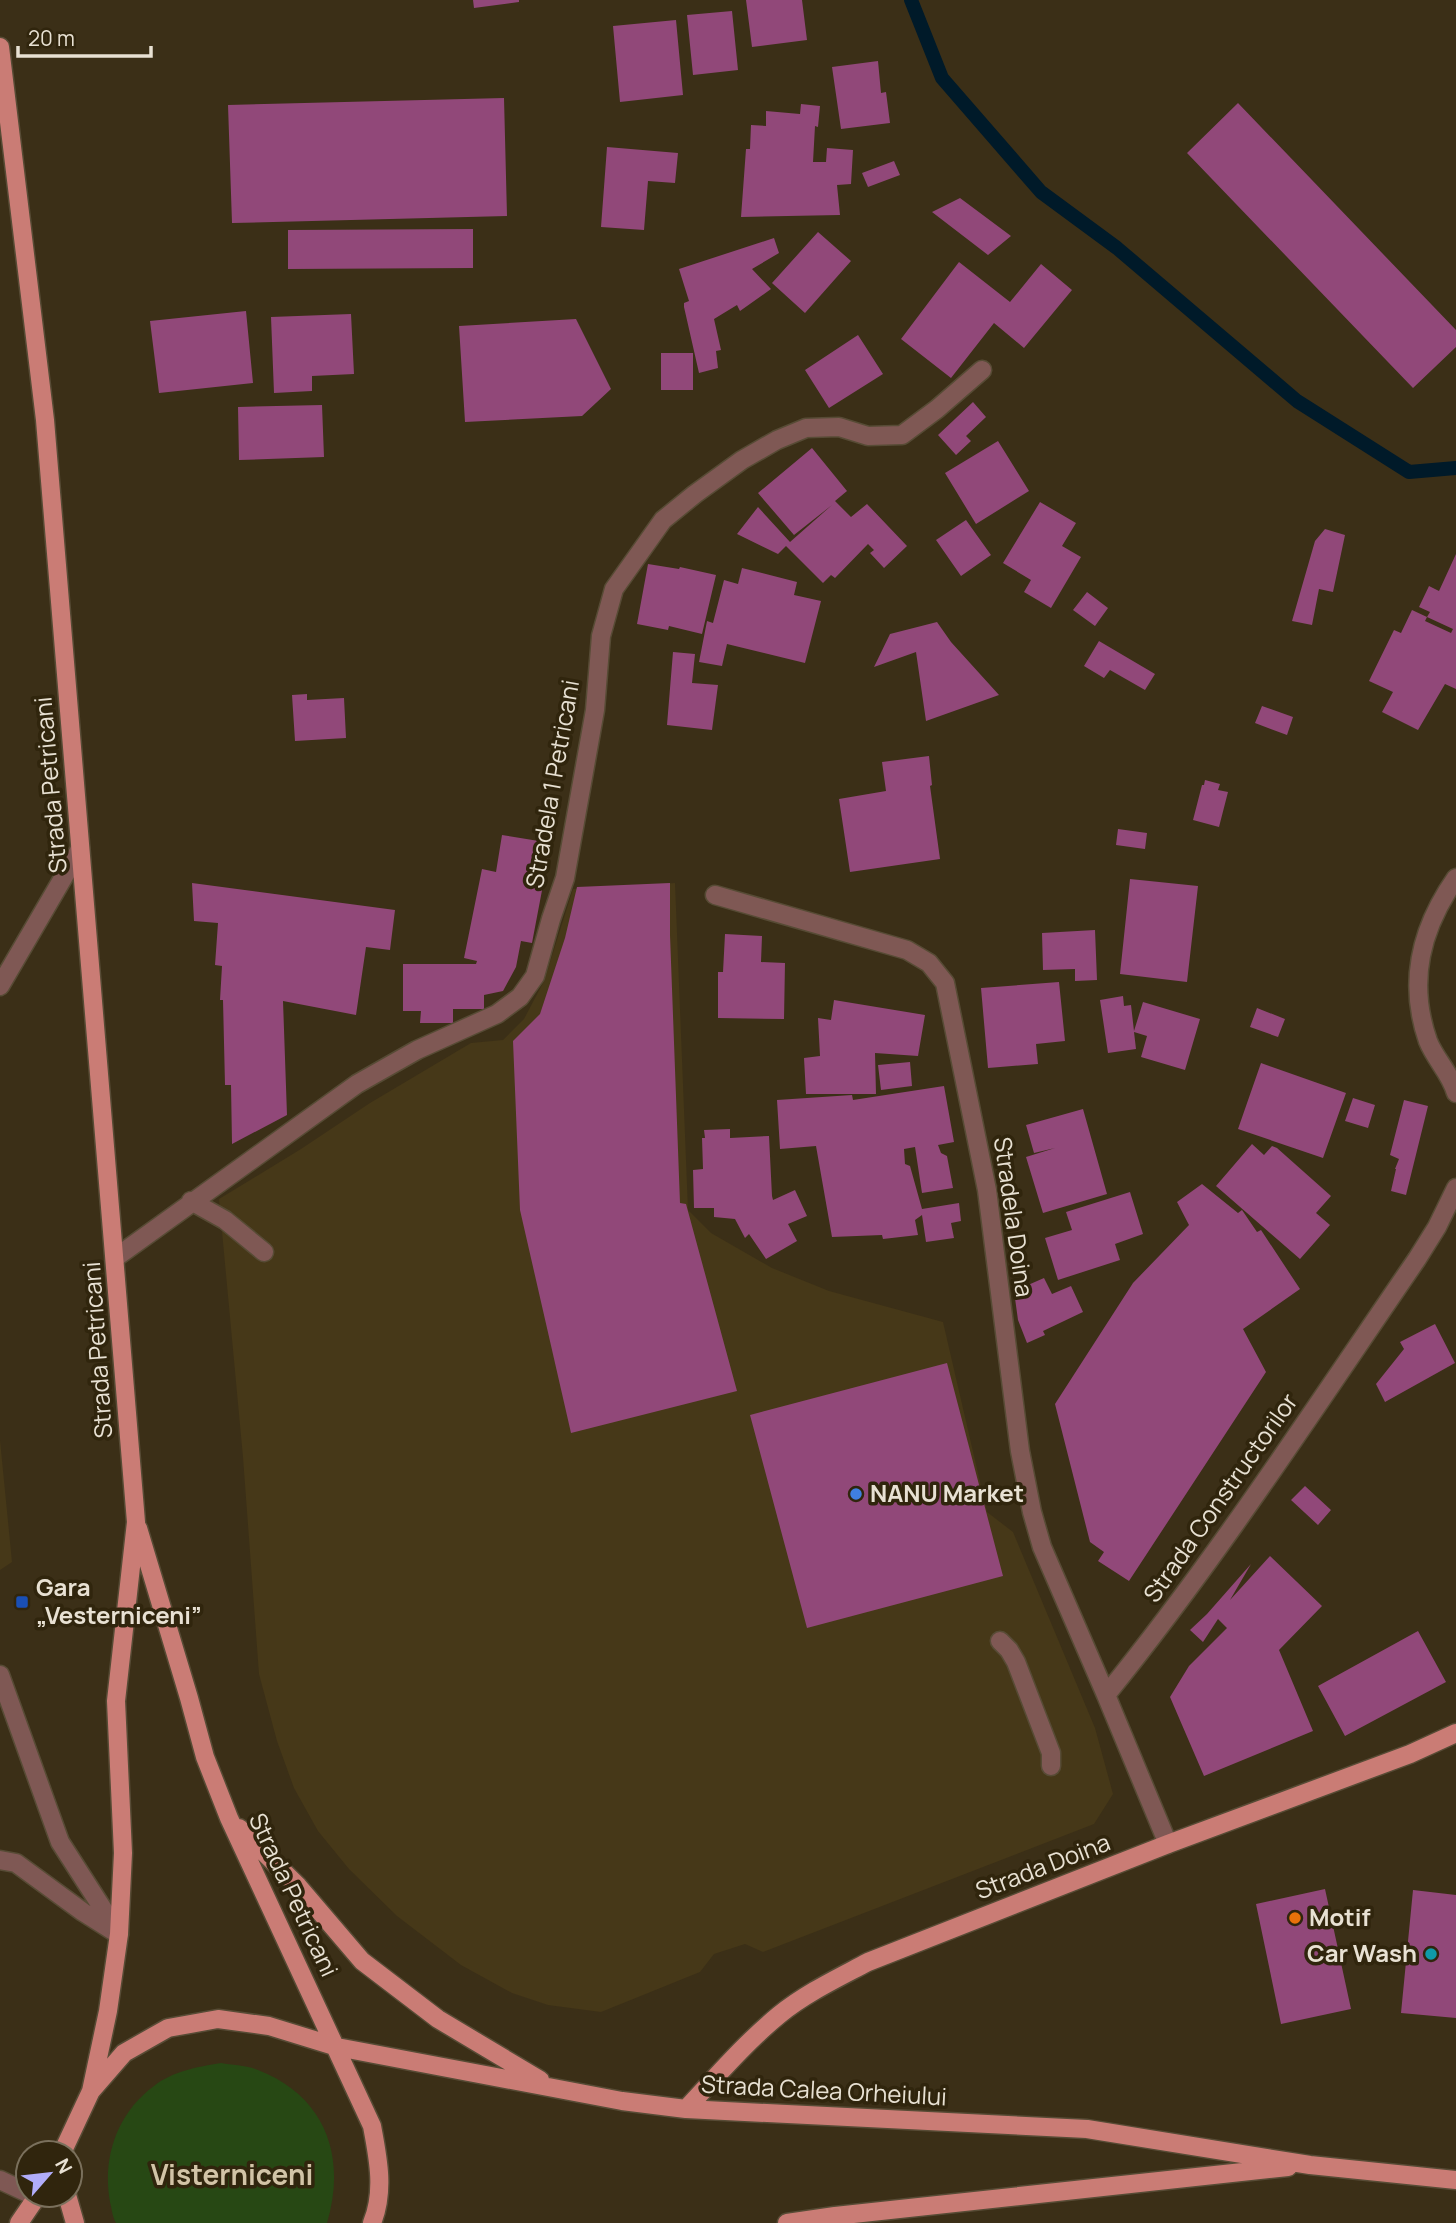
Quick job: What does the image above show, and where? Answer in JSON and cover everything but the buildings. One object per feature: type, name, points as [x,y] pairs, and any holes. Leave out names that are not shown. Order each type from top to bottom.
[{"type":"main road","name":"Strada Petricani","points":[[0,47],[45,420],[136,1522],[116,1702],[123,1853],[119,1934],[108,2011],[91,2091]]},
{"type":"main road","name":"Strada Petricani","points":[[136,1522],[205,1756],[229,1818],[372,2126],[380,2169],[376,2213],[372,2223]]},
{"type":"main road","name":"Strada Doina","points":[[686,2109],[743,2048],[780,2014],[821,1987],[869,1962],[1168,1844],[1398,1759],[1456,1733]]},
{"type":"main road","points":[[229,1818],[298,1886],[362,1961],[438,2019],[551,2087]]},
{"type":"main road","name":"Strada Calea Orheiului","points":[[91,2091],[124,2053],[168,2028],[218,2019],[269,2025],[337,2047],[622,2101],[686,2109],[1087,2129],[1310,2165],[1456,2180]]},
{"type":"main road","points":[[71,2139],[91,2091]]},
{"type":"main road","name":"Strada Calea Orheiului","points":[[787,2223],[1310,2165]]},
{"type":"street","name":"Stradela 1 Petricani","points":[[115,1258],[357,1084],[417,1050],[497,1014],[520,997],[535,976],[565,878],[595,710],[601,636],[614,589],[663,520],[742,460],[777,440],[806,428],[839,427],[869,436],[902,435],[982,370]]},
{"type":"street","points":[[0,986],[80,849]]},
{"type":"street","points":[[1456,878],[1441,900],[1426,931],[1420,957],[1418,993],[1429,1042],[1454,1084],[1456,1093]]},
{"type":"street","name":"Stradela Doina","points":[[715,895],[907,950],[929,964],[945,983],[988,1190],[1020,1451],[1032,1512],[1042,1547],[1106,1695]]},
{"type":"street","name":"Strada Constructorilor","points":[[1106,1695],[1158,1630],[1341,1370],[1417,1259],[1437,1227],[1456,1188]]},
{"type":"street","points":[[191,1201],[225,1220],[264,1252]]},
{"type":"street","points":[[1000,1641],[1016,1662],[1051,1753],[1051,1766]]},
{"type":"street","points":[[0,1675],[60,1842],[119,1934]]},
{"type":"street","points":[[1106,1695],[1168,1844]]},
{"type":"street","points":[[0,1860],[16,1863],[83,1912],[119,1934]]},
{"type":"shaded area","points":[[675,883],[688,1210],[711,1233],[772,1268],[829,1291],[943,1322],[987,1512],[1013,1532],[1095,1728],[1113,1794],[1094,1824],[763,1952],[745,1944],[714,1954],[700,1972],[601,2012],[548,2005],[512,1993],[461,1965],[397,1916],[349,1869],[318,1831],[294,1788],[277,1741],[259,1674],[243,1457],[219,1199],[370,1103],[471,1043],[503,1040],[524,1019],[544,981],[573,889]]},
{"type":"shaded area","points":[[0,1440],[12,1562],[0,1570]]},
{"type":"green space","points":[[221,2063],[253,2068],[281,2081],[300,2095],[315,2112],[332,2152],[333,2198],[327,2223],[116,2223],[110,2202],[108,2169],[115,2138],[130,2109],[154,2086],[169,2077],[194,2068]]},
{"type":"waterway","points":[[911,0],[942,78],[1041,192],[1117,248],[1297,401],[1409,472],[1456,468]]},
{"type":"place","name":"NANU Market","points":[[856,1494]]},
{"type":"place","name":"Gara „Vesterniceni”","points":[[22,1602]]},
{"type":"place","name":"Motif","points":[[1295,1918]]},
{"type":"place","name":"Car Wash","points":[[1431,1954]]},
{"type":"district","name":"Visterniceni","points":[[232,2175]]}]
